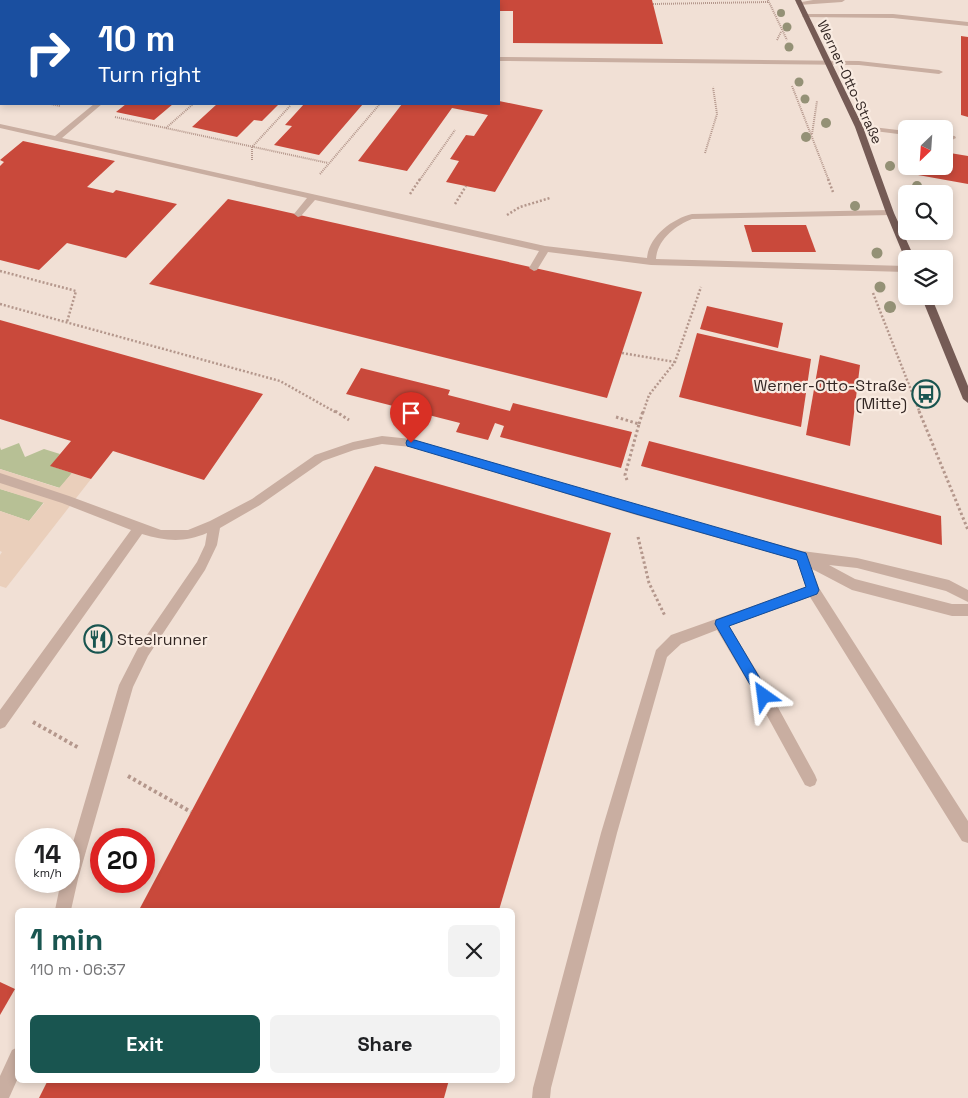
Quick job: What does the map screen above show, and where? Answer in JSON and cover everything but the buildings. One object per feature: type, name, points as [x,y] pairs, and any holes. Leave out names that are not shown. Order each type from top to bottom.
[{"type":"main road","name":"Werner-Otto-Straße","points":[[798,1],[859,128],[890,213],[906,250]]},
{"type":"main road","points":[[930,305],[968,399]]},
{"type":"street","points":[[798,1],[842,0]]},
{"type":"street","points":[[805,16],[893,16],[968,24]]},
{"type":"street","points":[[500,59],[828,62],[859,63],[939,72]]},
{"type":"street","points":[[57,138],[97,105]]},
{"type":"street","points":[[0,126],[545,249],[651,262],[898,269]]},
{"type":"street","points":[[859,128],[898,132]]},
{"type":"street","points":[[298,214],[313,196]]},
{"type":"street","points":[[651,262],[650,252],[656,243],[686,218],[840,212],[890,213]]},
{"type":"street","points":[[534,268],[545,249]]},
{"type":"street","points":[[0,478],[65,499],[162,535],[189,535],[214,525],[256,502],[319,458],[353,446],[382,440],[411,443],[636,510],[802,556],[857,563],[949,586],[968,596]]},
{"type":"street","points":[[63,908],[70,879],[126,685],[143,652],[201,566],[211,544],[214,525]]},
{"type":"street","points":[[0,722],[139,528]]},
{"type":"street","points":[[802,556],[813,590],[968,835]]},
{"type":"street","points":[[802,556],[852,584],[952,610],[968,610]]},
{"type":"street","points":[[541,1098],[608,833],[661,654],[676,639],[813,590]]},
{"type":"street","points":[[721,624],[764,696],[810,780]]},
{"type":"street","points":[[0,1097],[15,1063]]},
{"type":"path","points":[[653,4],[768,1],[781,32]]},
{"type":"path","points":[[705,153],[717,114],[713,87]]},
{"type":"path","points":[[56,105],[328,164]]},
{"type":"path","points":[[166,128],[192,105]]},
{"type":"path","points":[[303,194],[379,105]]},
{"type":"path","points":[[252,183],[252,147],[290,106]]},
{"type":"path","points":[[396,215],[455,130]]},
{"type":"path","points":[[812,135],[840,212]]},
{"type":"path","points":[[490,236],[505,216],[520,207],[550,198]]},
{"type":"path","points":[[639,424],[649,395],[675,362],[705,274],[703,264]]},
{"type":"path","points":[[864,269],[900,365],[968,530]]},
{"type":"path","points":[[0,271],[76,291],[67,322]]},
{"type":"path","points":[[0,304],[280,381],[311,396],[341,415]]},
{"type":"path","points":[[622,353],[675,362]]},
{"type":"green space","points":[[19,443],[25,457],[44,449],[60,454],[51,466],[72,473],[60,488],[0,469],[0,447],[1,450]]},
{"type":"green space","points":[[0,489],[44,502],[29,521],[0,511]]},
{"type":"shaded area","points":[[0,469],[59,488],[72,473],[91,479],[6,588],[0,586],[0,555],[2,552],[0,551],[0,511],[29,521],[44,503],[0,489]]},
{"type":"place","name":"Werner-Otto-Straße (Mitte)","points":[[926,394]]},
{"type":"place","name":"Steelrunner","points":[[98,639]]},
{"type":"route","points":[[411,443],[636,510],[802,556],[813,590],[721,624],[764,696]]}]
